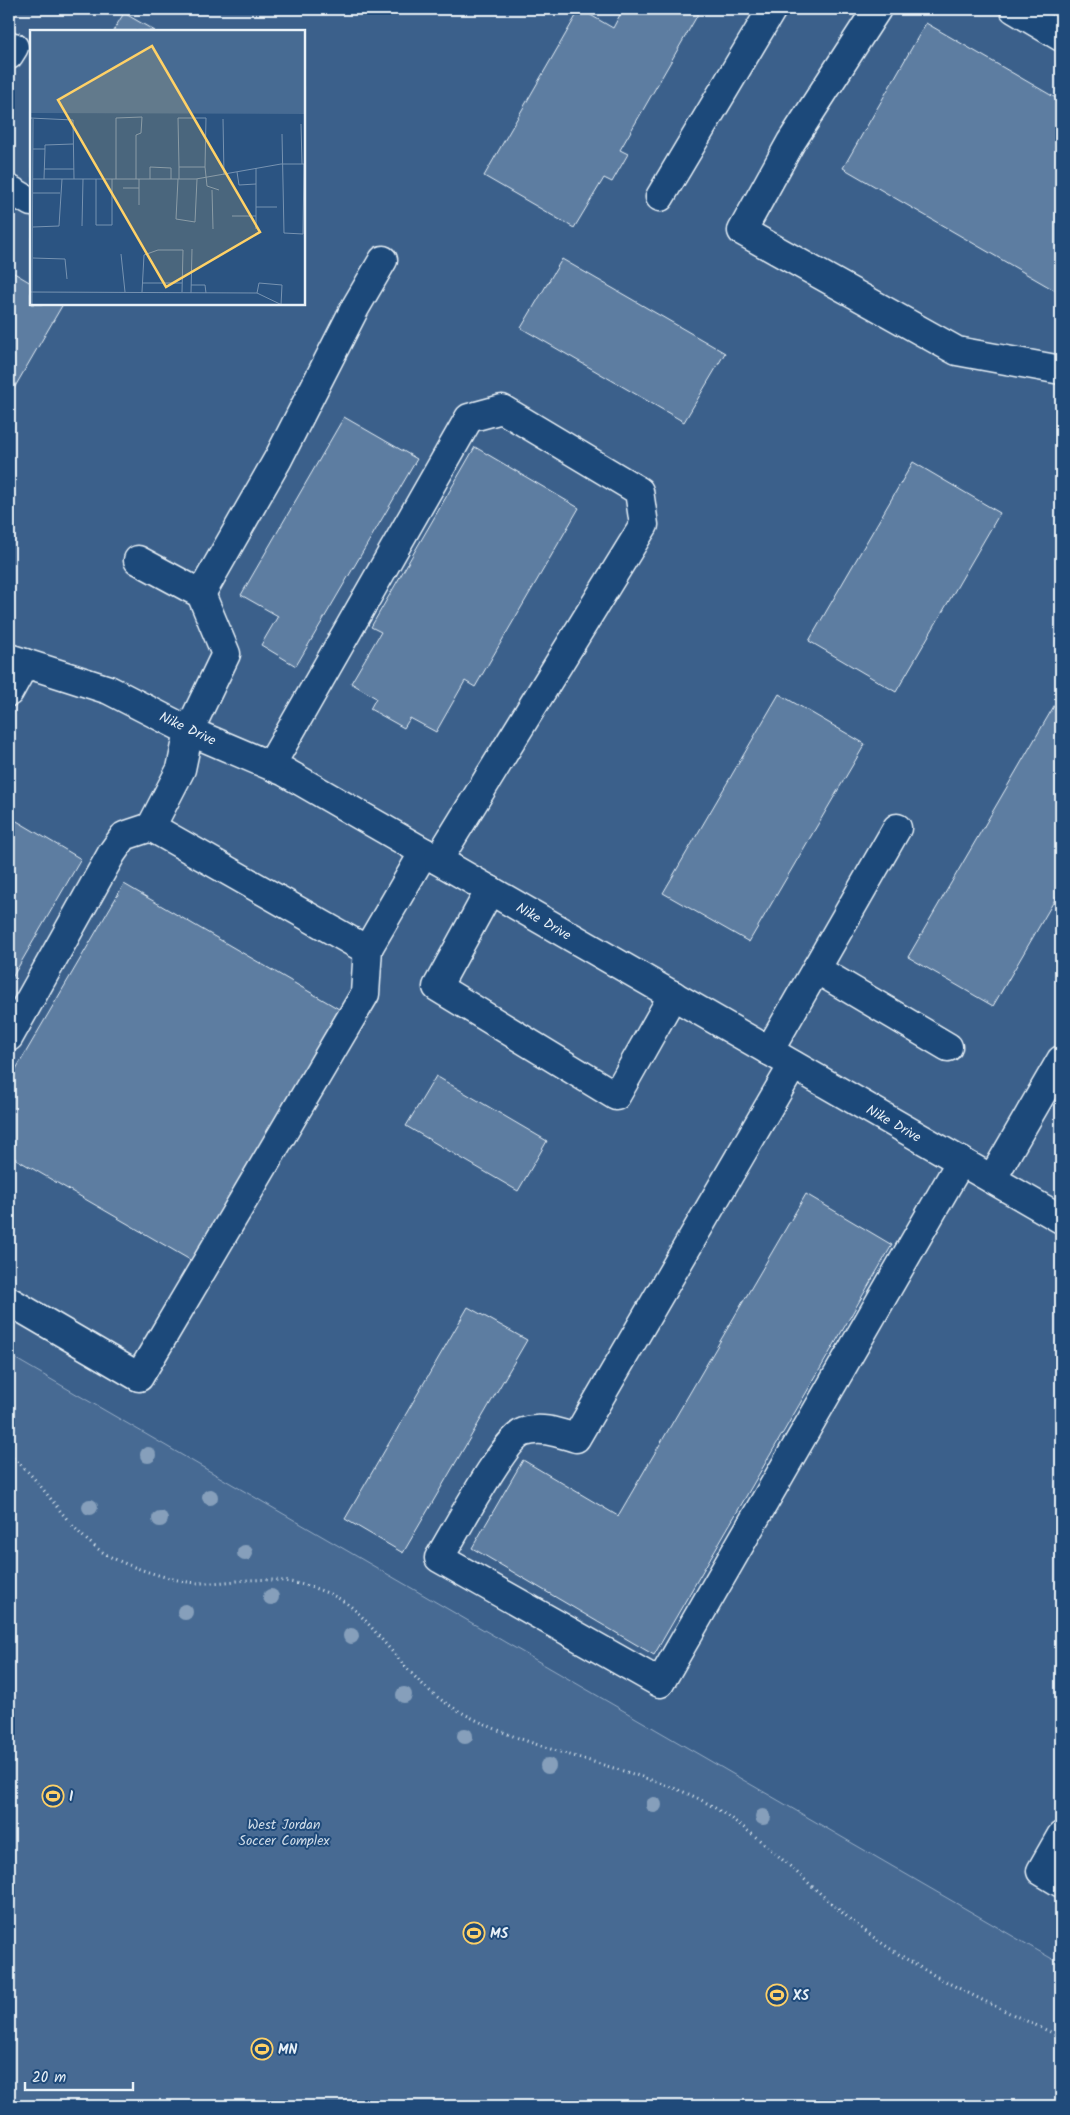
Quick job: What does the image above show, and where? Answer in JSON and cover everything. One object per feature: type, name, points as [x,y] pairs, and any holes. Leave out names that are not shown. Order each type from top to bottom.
[{"type":"street","points":[[660,197],[772,9]]},
{"type":"street","points":[[877,9],[791,142],[742,231],[957,351],[1061,370]]},
{"type":"street","points":[[1014,9],[1061,37]]},
{"type":"street","points":[[9,189],[30,201]]},
{"type":"street","points":[[201,594],[278,459],[355,308],[383,260]]},
{"type":"street","points":[[9,1301],[139,1376],[364,994],[368,948],[431,856],[644,525],[639,491],[502,409],[470,418],[271,765]]},
{"type":"street","points":[[138,560],[201,594],[226,654],[189,731],[181,770],[151,828]]},
{"type":"street","points":[[9,692],[17,661]]},
{"type":"street","name":"Nike Drive","points":[[17,661],[109,690],[189,731],[286,772],[1061,1220]]},
{"type":"street","points":[[9,1037],[112,853],[124,836],[151,828],[367,950],[368,948]]},
{"type":"street","points":[[769,1051],[897,828]]},
{"type":"street","points":[[490,890],[437,987],[616,1096],[673,995]]},
{"type":"street","points":[[816,969],[948,1047]]},
{"type":"street","points":[[992,1180],[1061,1060]]},
{"type":"street","points":[[793,1065],[576,1438],[544,1429],[522,1432],[505,1449],[439,1558],[660,1683],[961,1161]]},
{"type":"street","points":[[1061,1836],[1042,1871],[1061,1883]]},
{"type":"path","points":[[9,1455],[31,1476],[89,1543],[109,1556],[180,1581],[197,1583],[273,1580],[301,1584],[338,1598],[366,1620],[426,1689],[448,1705],[494,1728],[658,1782],[706,1802],[741,1826],[861,1928],[891,1950],[933,1976],[1061,2038]]},
{"type":"shaded area","points":[[9,9],[1061,9],[1061,1964],[9,1355]]},
{"type":"green space","name":"West Jordan Soccer Complex","points":[[9,1355],[1061,1964],[1061,2106],[9,2106]]},
{"type":"building","points":[[580,9],[613,28],[623,9],[701,9],[620,150],[628,154],[612,182],[604,178],[574,228],[484,176]]},
{"type":"building","points":[[124,13],[153,30],[114,30]]},
{"type":"building","points":[[926,23],[1061,101],[1061,294],[843,168]]},
{"type":"building","points":[[562,259],[725,353],[684,422],[521,328]]},
{"type":"building","points":[[9,270],[30,282],[30,305],[62,305],[9,397]]},
{"type":"building","points":[[344,417],[417,459],[296,666],[261,645],[278,616],[241,595]]},
{"type":"building","points":[[475,447],[579,508],[475,687],[465,681],[436,732],[410,718],[404,728],[370,709],[376,698],[351,683],[381,632],[371,627]]},
{"type":"building","points":[[913,462],[1000,513],[896,692],[809,641]]},
{"type":"building","points":[[779,694],[865,744],[749,942],[663,893]]},
{"type":"building","points":[[1061,694],[1061,889],[993,1006],[908,957]]},
{"type":"building","points":[[10,817],[81,859],[9,983],[9,819]]},
{"type":"building","points":[[124,884],[339,1009],[192,1261],[9,1155],[9,1081]]},
{"type":"building","points":[[436,1076],[547,1141],[518,1191],[406,1126]]},
{"type":"building","points":[[806,1194],[892,1245],[654,1655],[472,1548],[523,1460],[618,1516]]},
{"type":"building","points":[[468,1307],[527,1340],[403,1553],[345,1519]]},
{"type":"place","name":"I","points":[[53,1796]]},
{"type":"place","name":"MS","points":[[474,1933]]},
{"type":"place","name":"XS","points":[[777,1995]]},
{"type":"place","name":"MN","points":[[262,2049]]}]
